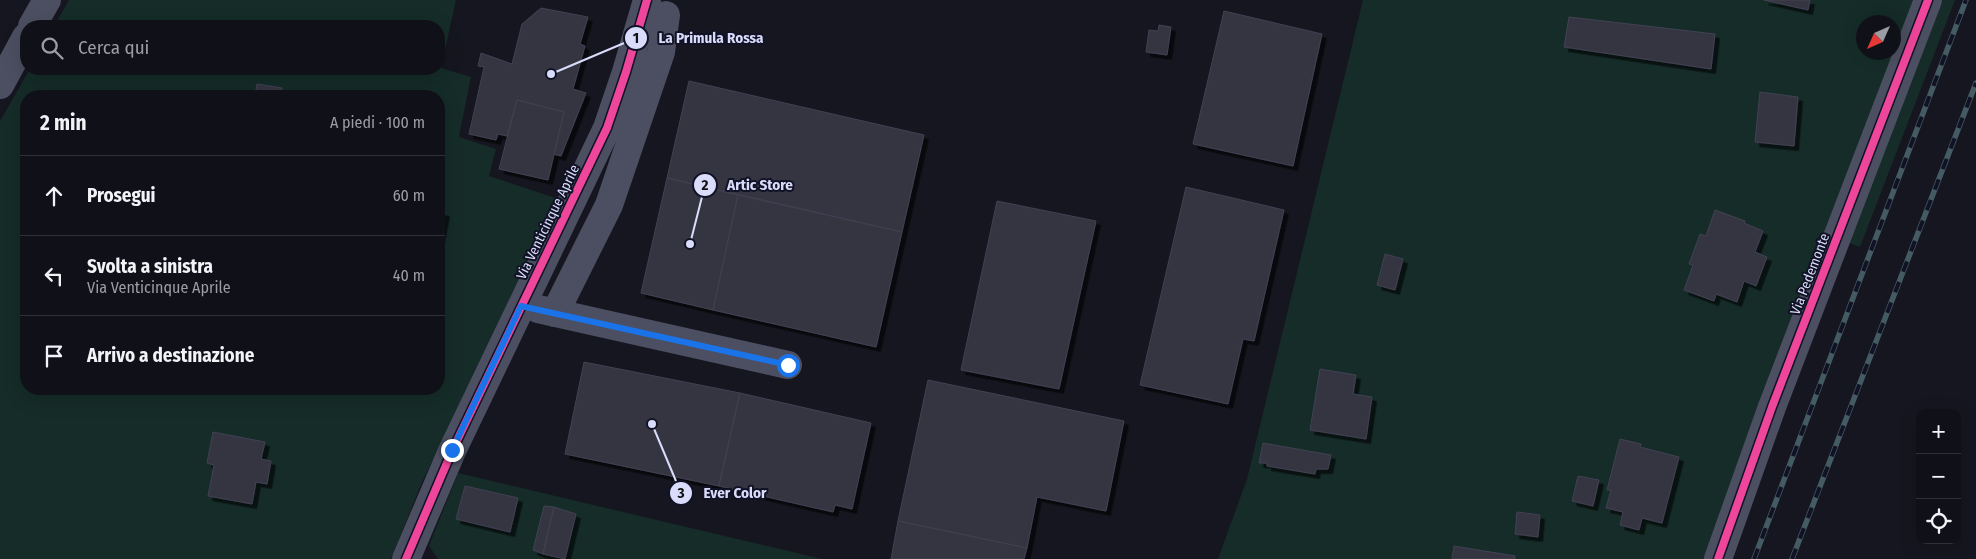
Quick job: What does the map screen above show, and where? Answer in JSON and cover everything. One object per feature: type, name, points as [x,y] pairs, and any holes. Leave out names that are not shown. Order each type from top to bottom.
[{"type":"street","points":[[35,20],[47,0]]},
{"type":"street","name":"Via Pedemonte","points":[[1718,559],[1772,407],[1928,0]]},
{"type":"street","points":[[555,313],[609,205],[661,52],[657,8]]},
{"type":"street","name":"Via Venticinque Aprile","points":[[406,559],[452,450],[607,128],[626,72],[657,8]]},
{"type":"street","points":[[0,85],[20,49]]},
{"type":"street","points":[[521,306],[788,365]]},
{"type":"green space","points":[[69,0],[456,0],[445,50],[445,20],[57,20]]},
{"type":"green space","points":[[1363,0],[1915,0],[1901,38],[1901,15],[1856,15],[1856,60],[1893,60],[1708,559],[1218,559],[1247,479]]},
{"type":"green space","points":[[1937,0],[1955,0],[1860,247],[1843,241]]},
{"type":"green space","points":[[445,69],[471,77],[459,137],[496,149],[489,176],[561,200],[422,482],[391,559],[0,559],[0,121],[27,75],[445,75]]},
{"type":"green space","points":[[458,473],[822,559],[438,559],[429,546]]},
{"type":"building","points":[[1764,0],[1810,0],[1808,10]]},
{"type":"building","points":[[541,8],[588,17],[580,44],[585,46],[573,89],[586,93],[561,156],[553,154],[564,112],[517,100],[507,136],[498,134],[496,140],[469,134],[484,67],[478,66],[481,53],[512,64],[522,24]]},
{"type":"building","points":[[1224,11],[1322,34],[1293,166],[1193,144]]},
{"type":"building","points":[[1569,17],[1715,34],[1711,69],[1564,47]]},
{"type":"building","points":[[1159,25],[1171,27],[1167,55],[1146,52],[1149,30],[1158,31]]},
{"type":"building","points":[[689,81],[924,135],[902,232],[667,178]]},
{"type":"building","points":[[257,84],[282,88],[282,90],[256,90]]},
{"type":"building","points":[[1760,92],[1798,97],[1794,146],[1755,142]]},
{"type":"building","points":[[517,100],[564,112],[548,180],[499,169]]},
{"type":"building","points":[[667,178],[738,195],[713,310],[641,293]]},
{"type":"building","points":[[1186,187],[1284,210],[1254,341],[1243,339],[1228,404],[1140,385]]},
{"type":"building","points":[[738,195],[902,232],[876,347],[713,310]]},
{"type":"building","points":[[997,201],[1096,221],[1059,389],[961,370]]},
{"type":"building","points":[[1715,210],[1745,221],[1744,223],[1763,231],[1755,252],[1767,257],[1756,286],[1744,281],[1737,302],[1716,294],[1714,301],[1684,290],[1693,265],[1689,264],[1700,234],[1706,236]]},
{"type":"building","points":[[1385,254],[1403,259],[1395,290],[1377,285]]},
{"type":"building","points":[[584,362],[740,393],[719,486],[565,454]]},
{"type":"building","points":[[1320,369],[1356,375],[1353,394],[1372,397],[1366,439],[1310,430]]},
{"type":"building","points":[[928,380],[1124,421],[1106,511],[1037,497],[1027,548],[898,521]]},
{"type":"building","points":[[740,393],[871,423],[852,509],[835,505],[833,512],[719,486]]},
{"type":"building","points":[[213,432],[265,442],[261,459],[271,461],[267,484],[256,482],[252,504],[208,496],[214,465],[207,463]]},
{"type":"building","points":[[1620,439],[1641,444],[1640,447],[1679,457],[1662,523],[1642,518],[1639,530],[1620,525],[1623,512],[1606,508],[1611,490],[1607,490]]},
{"type":"building","points":[[1263,443],[1331,455],[1328,469],[1316,469],[1315,474],[1267,466],[1267,463],[1259,463]]},
{"type":"building","points":[[1578,476],[1599,480],[1593,506],[1572,501]]},
{"type":"building","points":[[465,486],[518,498],[510,532],[456,519]]},
{"type":"building","points":[[544,506],[554,507],[543,554],[533,550]]},
{"type":"building","points":[[554,507],[576,514],[565,559],[543,554]]},
{"type":"building","points":[[1517,512],[1540,515],[1538,537],[1515,534]]},
{"type":"building","points":[[898,521],[1027,548],[1024,559],[891,559]]},
{"type":"building","points":[[1454,546],[1515,556],[1515,559],[1452,559]]},
{"type":"railway","points":[[1754,559],[1966,0]]},
{"type":"railway","points":[[1792,559],[1976,83]]},
{"type":"cycle path","points":[[406,559],[452,451],[607,128],[647,0]]},
{"type":"cycle path","points":[[1718,559],[1772,407],[1928,0]]},
{"type":"place","name":"La Primula Rossa","points":[[551,74]]},
{"type":"place","name":"Artic Store","points":[[690,244]]},
{"type":"place","name":"Ever Color","points":[[652,424]]},
{"type":"route","points":[[452,450],[521,306],[788,365]]}]
